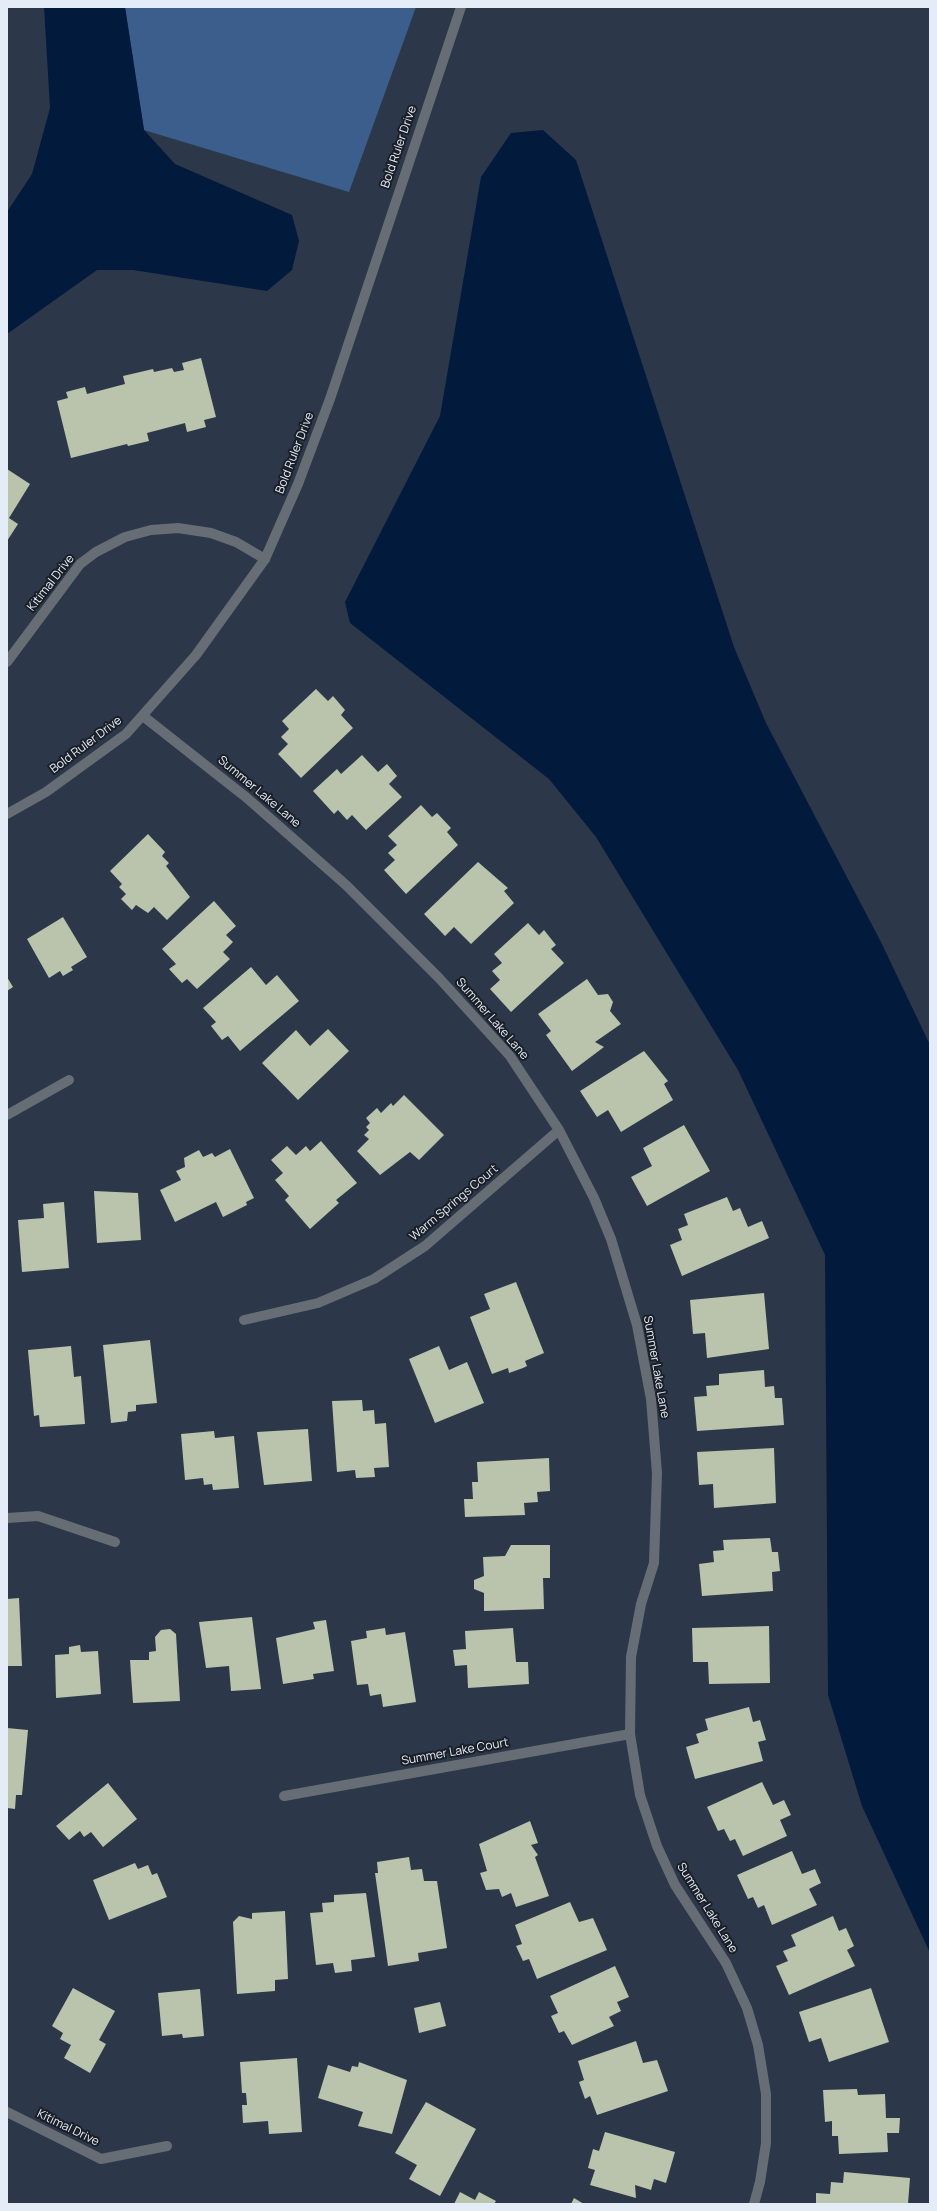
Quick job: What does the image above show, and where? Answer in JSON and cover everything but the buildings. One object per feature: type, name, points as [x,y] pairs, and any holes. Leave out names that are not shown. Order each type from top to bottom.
[{"type":"street","name":"Bold Ruler Drive","points":[[7,814],[58,783],[126,734],[196,656],[265,559],[298,484],[330,399],[461,7]]},
{"type":"street","name":"Kitimal Drive","points":[[7,662],[80,564],[96,552],[125,537],[151,530],[178,528],[211,533],[236,542],[265,559]]},
{"type":"street","name":"Summer Lake Lane","points":[[143,716],[248,798],[346,885],[439,978],[510,1056],[559,1130],[594,1198],[611,1239],[637,1325],[651,1399],[657,1473],[654,1563],[641,1604],[631,1657],[630,1734],[640,1795],[657,1846],[675,1885],[726,1963],[747,2008],[758,2046],[766,2094],[766,2143],[760,2182],[754,2204]]},
{"type":"street","points":[[7,1115],[69,1080]]},
{"type":"street","name":"Warm Springs Court","points":[[244,1320],[318,1303],[374,1278],[425,1246],[559,1130]]},
{"type":"street","points":[[7,1518],[38,1516],[115,1542]]},
{"type":"street","name":"Summer Lake Court","points":[[284,1796],[630,1734]]},
{"type":"street","name":"Kitimal Drive","points":[[7,2112],[102,2159],[167,2146]]},
{"type":"shaded area","points":[[44,7],[125,7],[144,130],[175,164],[292,215],[299,241],[292,270],[267,291],[133,270],[97,270],[7,334],[7,212],[32,174],[50,108]]},
{"type":"shaded area","points":[[125,7],[416,7],[349,192],[144,130]]},
{"type":"shaded area","points":[[543,130],[576,160],[734,647],[766,723],[881,942],[930,1045],[930,1953],[862,1806],[828,1695],[825,1255],[738,1070],[596,837],[549,779],[350,623],[345,602],[440,416],[481,177],[511,133]]}]
